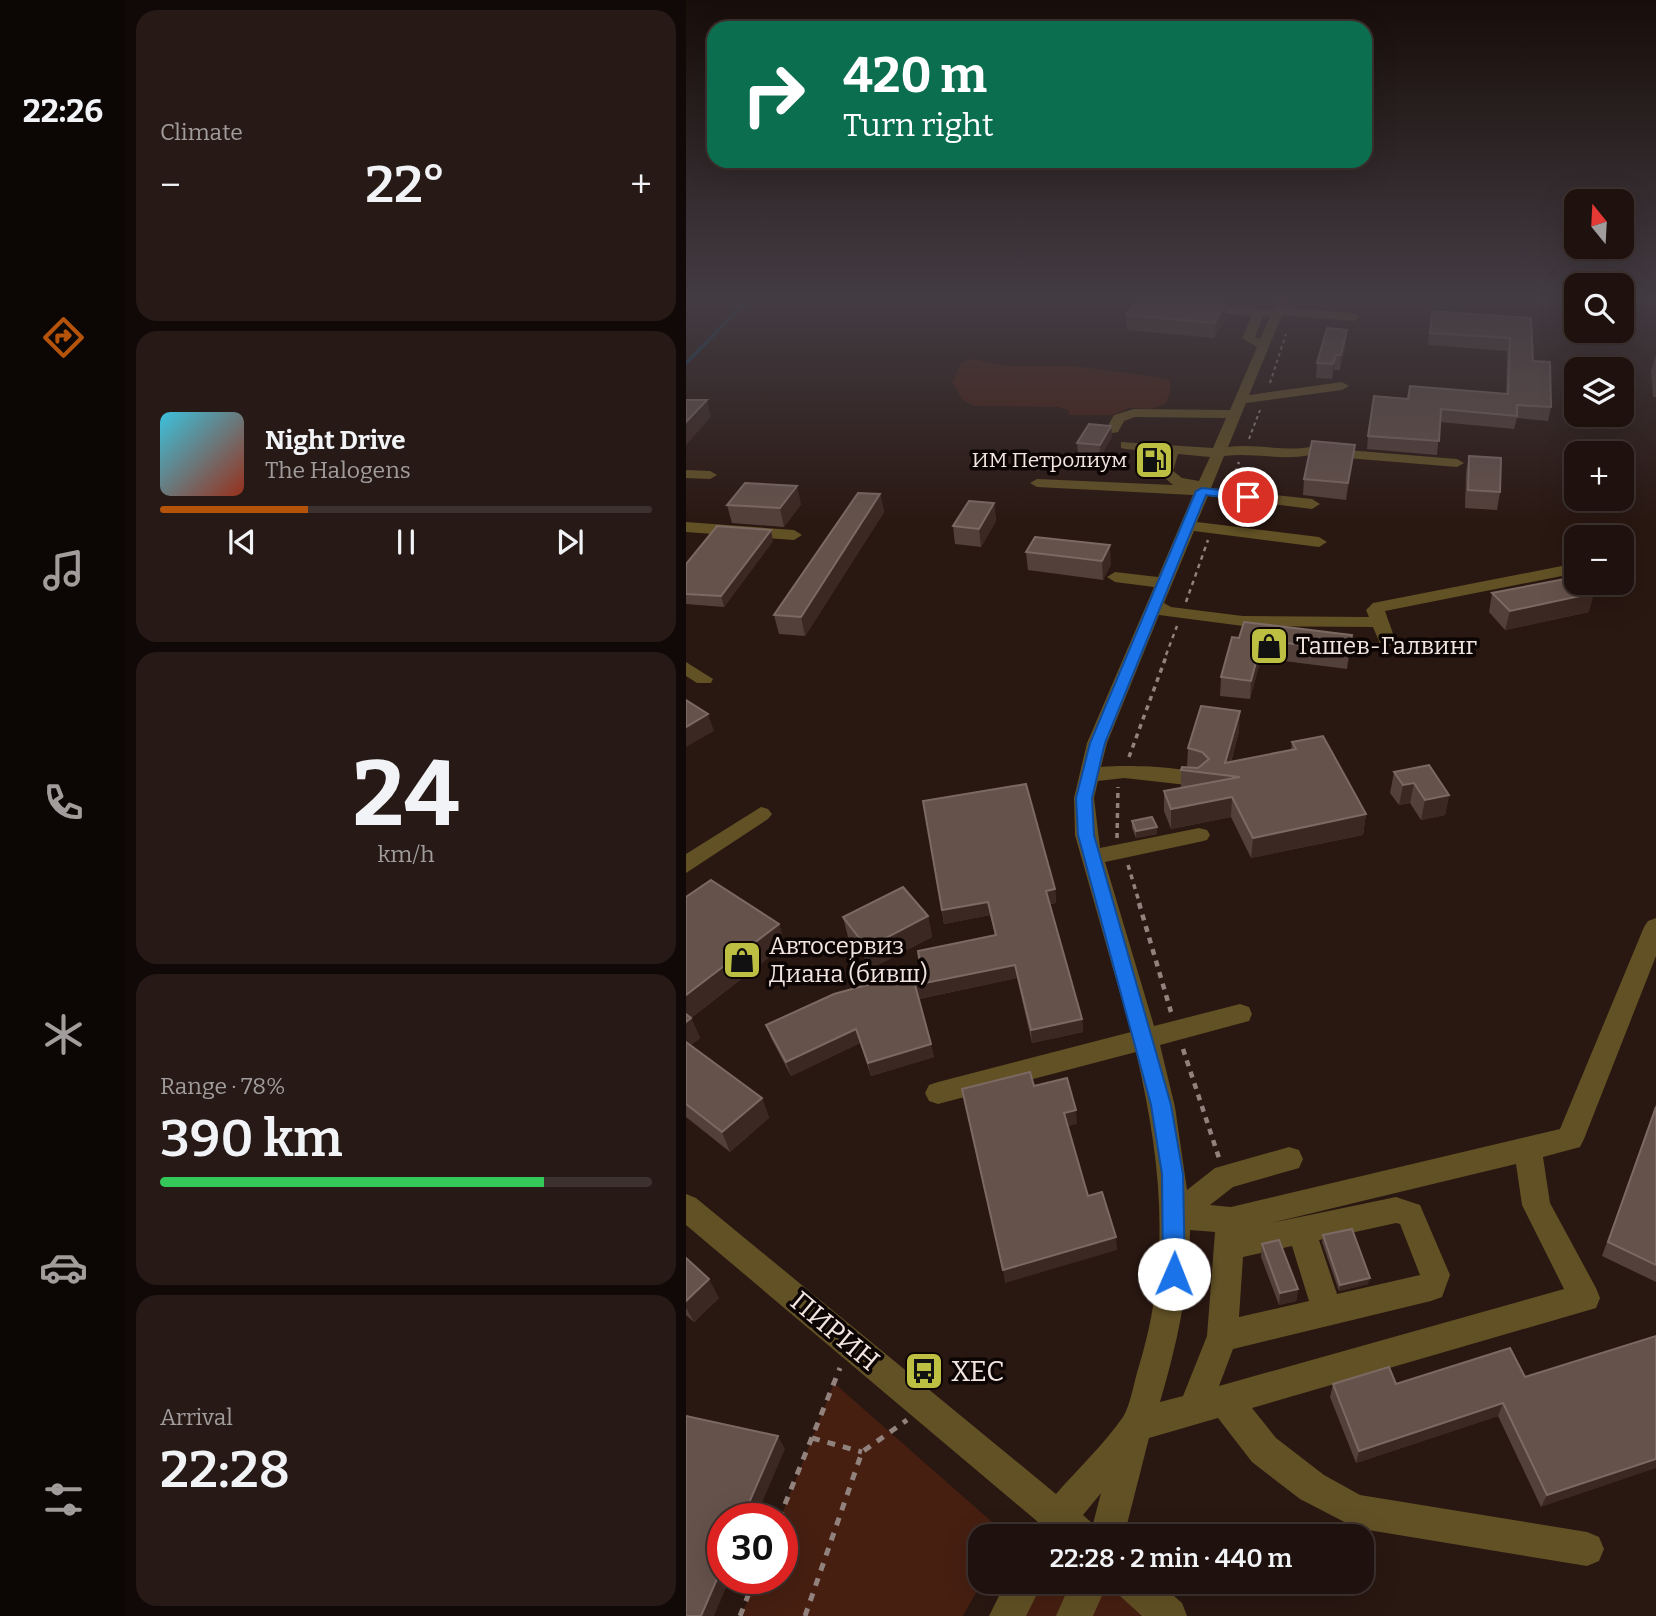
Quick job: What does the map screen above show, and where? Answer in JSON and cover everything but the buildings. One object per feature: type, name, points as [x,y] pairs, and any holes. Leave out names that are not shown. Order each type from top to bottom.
[{"type":"street","points":[[1110,1524],[1166,1325],[1174,1274],[1175,1216],[1173,1174],[1161,1105],[1092,857],[1083,815],[1097,743],[1251,374]]},
{"type":"street","points":[[1241,400],[1342,386]]},
{"type":"street","points":[[1113,429],[1119,418],[1134,413],[1235,414]]},
{"type":"street","points":[[1126,445],[1218,453],[1244,449],[1293,454],[1310,451],[1457,463]]},
{"type":"street","points":[[1173,449],[1165,472],[1178,482],[1312,504]]},
{"type":"street","points":[[686,474],[710,475]]},
{"type":"street","points":[[1037,483],[1203,488]]},
{"type":"street","points":[[1188,526],[1319,542]]},
{"type":"street","points":[[686,527],[794,535]]},
{"type":"street","points":[[1387,642],[1376,610],[1379,607],[1564,571]]},
{"type":"street","points":[[1115,577],[1159,594],[1170,603],[1234,611],[1261,619]]},
{"type":"street","points":[[1159,594],[1167,612],[1182,614],[1243,621],[1261,619],[1295,622],[1379,622]]},
{"type":"street","points":[[686,668],[704,679]]},
{"type":"street","points":[[1089,775],[1124,771],[1196,779]]},
{"type":"street","points":[[686,865],[761,814]]},
{"type":"street","points":[[1092,857],[1199,835]]},
{"type":"street","points":[[1230,1233],[1570,1139],[1656,927]]},
{"type":"street","points":[[938,1093],[1240,1014]]},
{"type":"street","points":[[1067,1524],[1136,1425],[1585,1298],[1536,1205],[1528,1150]]},
{"type":"street","points":[[1175,1216],[1225,1177],[1289,1159]]},
{"type":"street","name":"ПИРИН","points":[[686,1207],[926,1407],[1056,1524]]},
{"type":"street","points":[[1175,1216],[1230,1233],[1301,1230],[1396,1210],[1410,1214],[1435,1275],[1431,1287],[1222,1336]]},
{"type":"street","points":[[1301,1230],[1328,1311]]},
{"type":"street","points":[[1209,1404],[1222,1336],[1230,1233]]},
{"type":"street","points":[[1209,1404],[1312,1487],[1356,1511],[1587,1549]]},
{"type":"street","points":[[1007,1616],[1019,1594]]},
{"type":"street","points":[[1074,1616],[1084,1594]]},
{"type":"street","points":[[1145,1594],[1168,1616]]},
{"type":"path","points":[[1115,831],[1119,786],[1182,614]]},
{"type":"path","points":[[1137,887],[1176,1030],[1225,1177]]},
{"type":"path","points":[[786,1503],[850,1343]]},
{"type":"path","points":[[805,1616],[862,1452],[926,1407]]},
{"type":"path","points":[[812,1438],[862,1452]]},
{"type":"path","points":[[740,1616],[749,1594]]},
{"type":"shaded area","points":[[956,374],[1136,374],[1170,379],[1170,394],[1165,404],[1151,409],[1129,408],[1112,415],[1069,415],[1069,410],[1058,407],[974,406],[962,399],[952,382]]},
{"type":"shaded area","points":[[834,1383],[994,1524],[968,1524],[968,1594],[975,1594],[963,1616],[741,1616],[750,1594],[798,1594],[798,1503],[786,1503]]},
{"type":"shaded area","points":[[1019,1594],[1145,1594],[1169,1616],[1007,1616]]},
{"type":"place","name":"ИМ Петролиум","points":[[1154,460]]},
{"type":"place","name":"Ташев-Галвинг","points":[[1269,646]]},
{"type":"place","name":"Автосервиз Диана (бивш)","points":[[742,960]]},
{"type":"place","name":"ХЕС","points":[[924,1371]]},
{"type":"route","points":[[1174,1274],[1173,1174],[1161,1105],[1086,835],[1084,798],[1097,743],[1202,491],[1248,497]]}]
